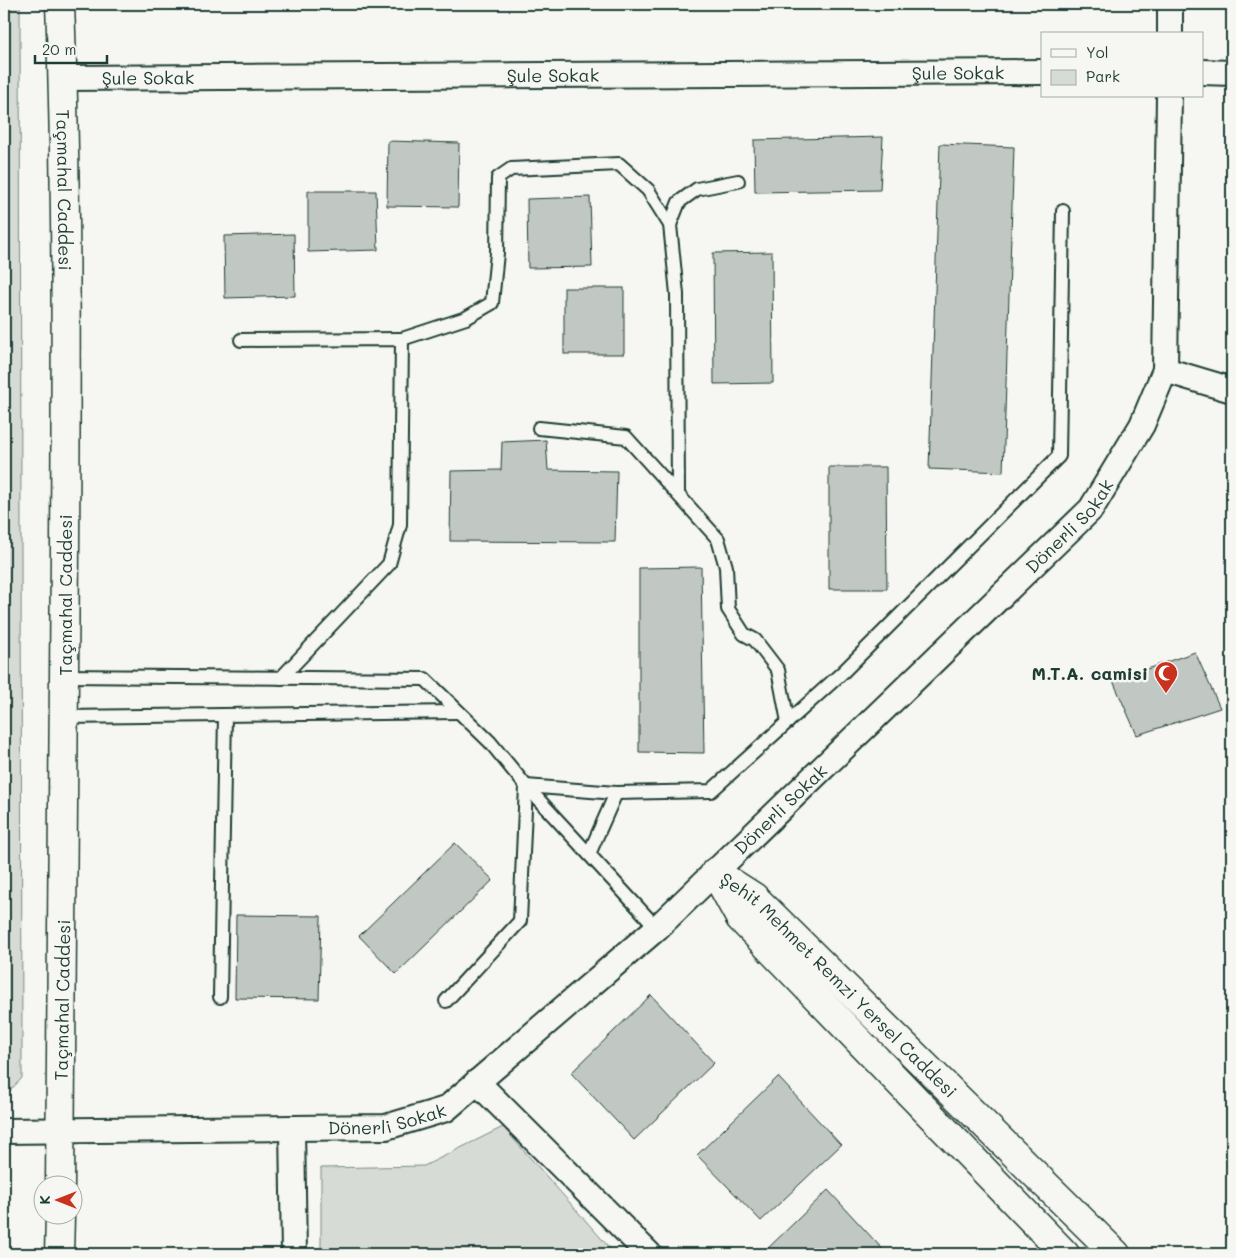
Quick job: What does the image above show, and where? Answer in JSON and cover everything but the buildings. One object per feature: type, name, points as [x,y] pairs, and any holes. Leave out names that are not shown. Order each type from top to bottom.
[{"type":"street","name":"Taçmahal Caddesi","points":[[60,4],[63,78],[66,381],[60,1176]]},
{"type":"street","points":[[1170,4],[1170,32]]},
{"type":"street","name":"Şule Sokak","points":[[63,78],[1041,72]]},
{"type":"street","points":[[1204,72],[1232,73]]},
{"type":"street","name":"Dönerli Sokak","points":[[4,1131],[386,1127],[446,1108],[657,928],[1091,509],[1142,425],[1165,370],[1170,98]]},
{"type":"street","points":[[1165,370],[1232,390]]},
{"type":"street","name":"Şehit Mehmet Remzi Yersel Caddesi","points":[[715,872],[740,918],[1066,1254]]},
{"type":"street","name":"Şehit Mehmet Remzi Yersel Caddesi","points":[[715,872],[754,897],[1116,1254]]},
{"type":"street","points":[[477,1082],[649,1254]]},
{"type":"street","points":[[292,1128],[294,1254]]},
{"type":"street","points":[[59,1254],[60,1226]]},
{"type":"lane","points":[[242,340],[402,339],[466,318],[492,303],[497,253],[498,178],[511,169],[619,164],[648,190],[670,225]]},
{"type":"lane","points":[[678,494],[677,294],[670,225],[678,202],[697,189],[738,181]]},
{"type":"lane","points":[[526,786],[616,794],[711,791],[843,672],[1059,456],[1063,211]]},
{"type":"lane","points":[[281,678],[389,564],[400,525],[402,339]]},
{"type":"lane","points":[[539,428],[626,437],[718,538],[726,567],[728,609],[744,634],[755,640],[778,670],[788,722]]},
{"type":"lane","points":[[64,676],[425,679],[490,742],[526,786],[657,928]]},
{"type":"lane","points":[[64,717],[458,712]]},
{"type":"lane","points":[[220,997],[225,715]]},
{"type":"lane","points":[[446,1001],[520,921],[526,786]]},
{"type":"lane","points":[[589,854],[616,794]]},
{"type":"green space","points":[[4,4],[20,4],[22,1078],[4,1097]]},
{"type":"green space","points":[[503,1127],[615,1254],[321,1254],[321,1168],[424,1166]]},
{"type":"place","name":"M.T.A. camisi","points":[[1166,694]]}]
